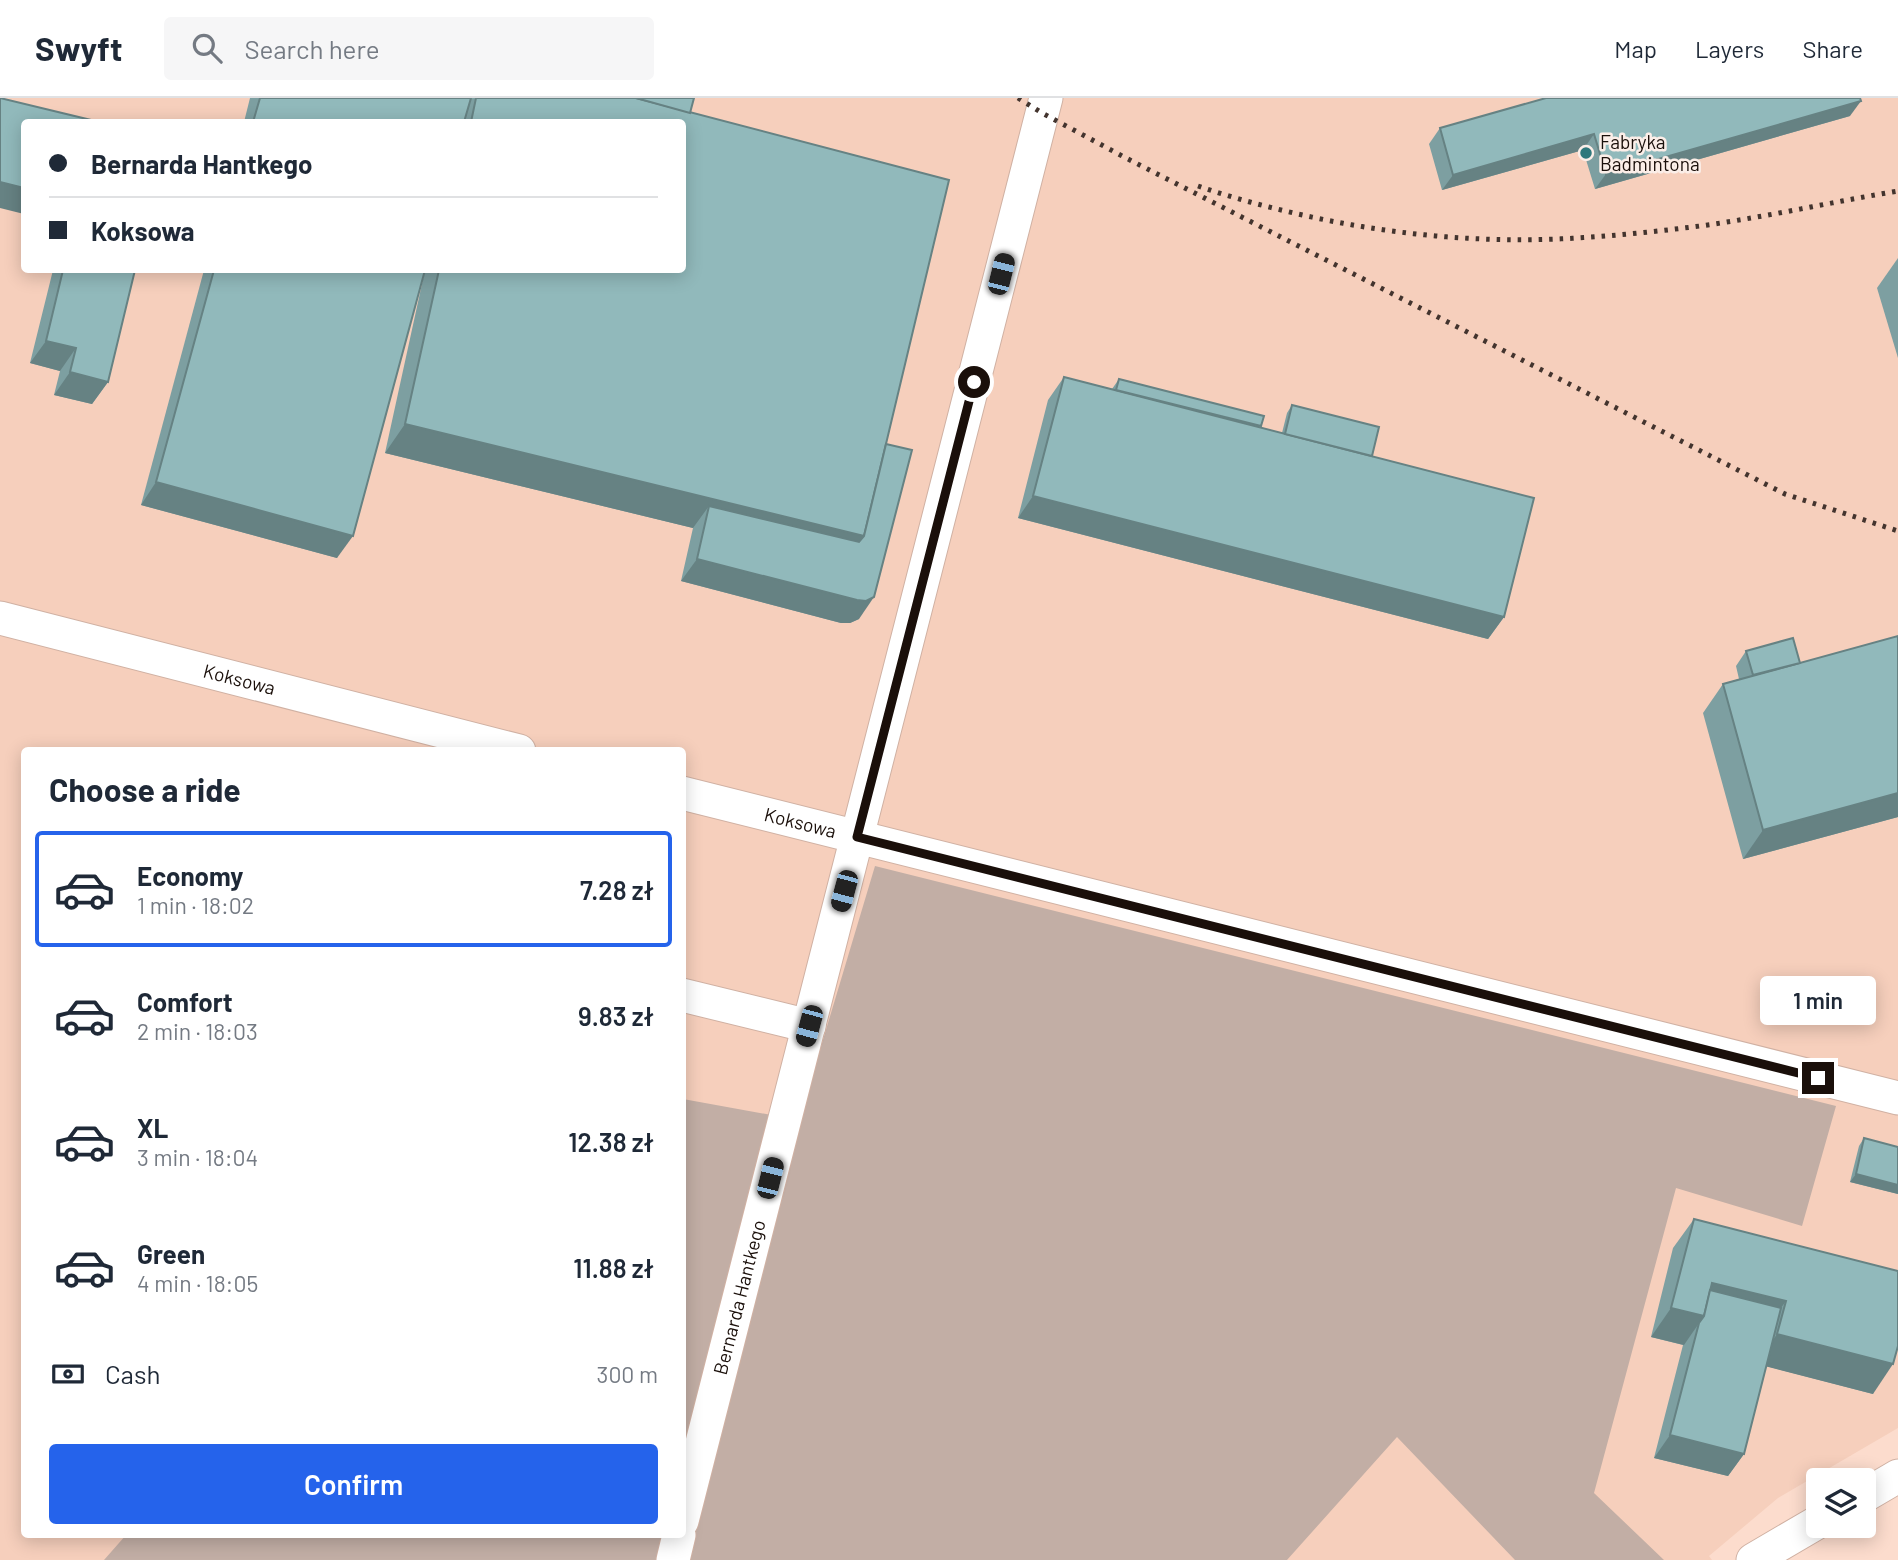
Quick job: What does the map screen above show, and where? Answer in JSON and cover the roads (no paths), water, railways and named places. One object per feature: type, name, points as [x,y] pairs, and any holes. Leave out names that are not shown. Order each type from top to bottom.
[{"type":"street","name":"Bernarda Hantkego","points":[[686,1505],[1046,98]]},
{"type":"street","name":"Koksowa","points":[[0,618],[503,747]]},
{"type":"street","name":"Koksowa","points":[[686,794],[1898,1098]]},
{"type":"street","points":[[686,996],[809,1026]]},
{"type":"street","points":[[1876,1489],[1898,1476]]},
{"type":"street","points":[[1753,1560],[1806,1529]]},
{"type":"street","points":[[673,1560],[678,1538]]},
{"type":"railway","points":[[1018,98],[1126,158],[1785,494],[1898,531]]},
{"type":"railway","points":[[1198,186],[1269,207],[1340,223],[1412,234],[1521,240],[1593,237],[1700,226],[1898,191]]},
{"type":"place","name":"Fabryka Badmintona","points":[[1586,153]]}]
